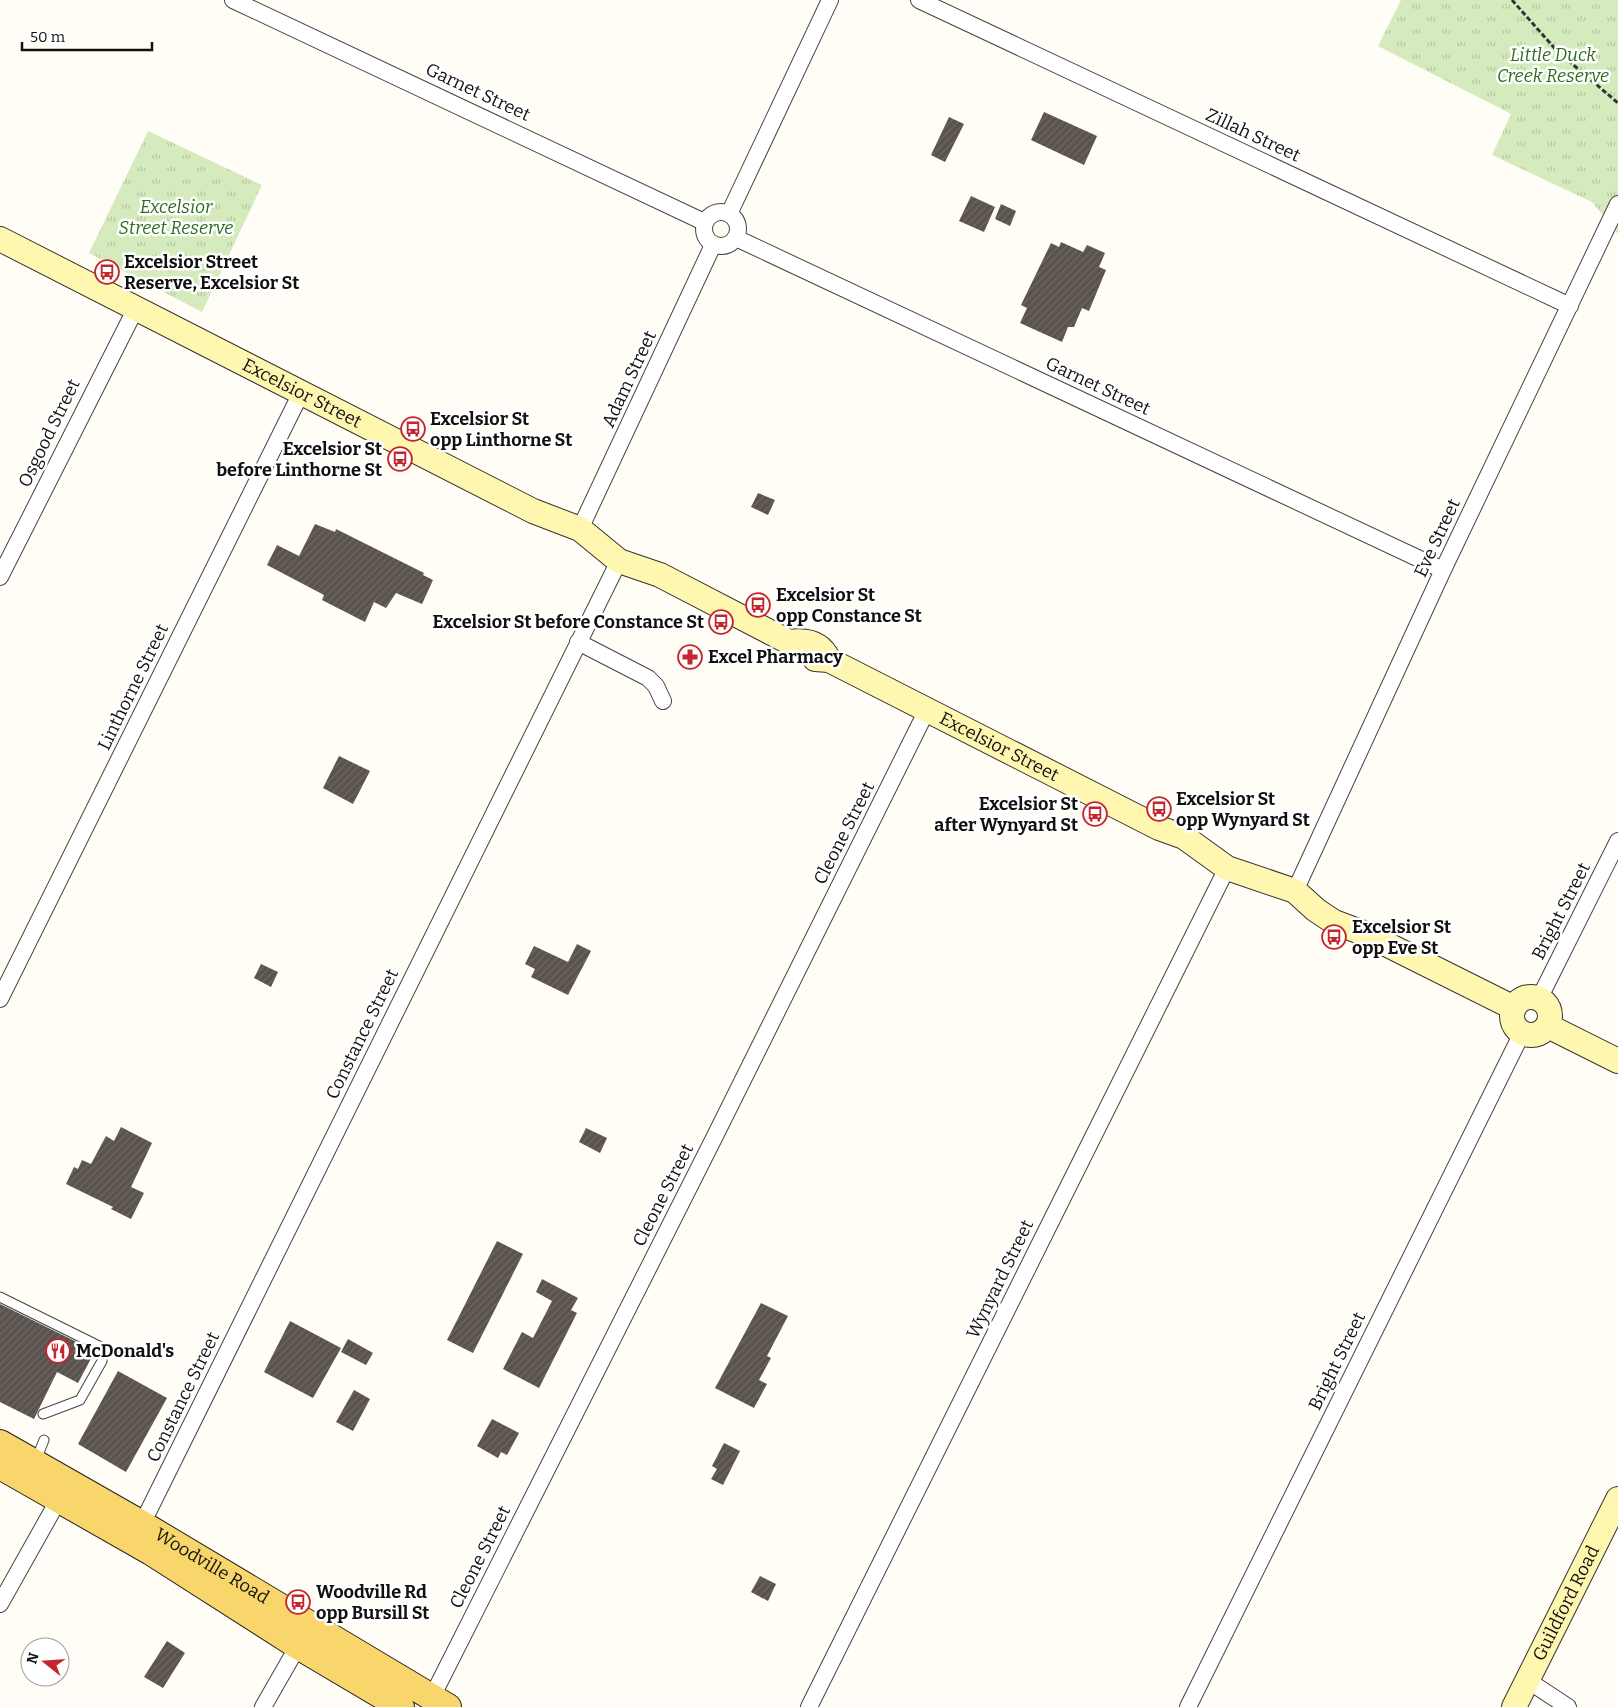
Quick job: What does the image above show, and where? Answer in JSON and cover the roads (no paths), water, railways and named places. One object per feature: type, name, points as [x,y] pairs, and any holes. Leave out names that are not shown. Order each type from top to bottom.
[{"type":"main road","name":"Woodville Road","points":[[0,1444],[39,1451],[142,1524],[440,1702]]},
{"type":"main road","name":"Woodville Road","points":[[0,1466],[151,1552],[298,1646],[401,1707]]},
{"type":"street","name":"Garnet Street","points":[[233,0],[704,222]]},
{"type":"street","points":[[729,214],[830,0]]},
{"type":"street","name":"Zillah Street","points":[[919,0],[1570,306]]},
{"type":"street","name":"Eve Street","points":[[1295,891],[1443,570],[1618,204]]},
{"type":"street","points":[[718,212],[729,214],[737,222],[736,238],[724,246],[713,246],[706,239],[703,228],[704,222],[712,214],[718,212]]},
{"type":"street","name":"Garnet Street","points":[[736,238],[1443,570]]},
{"type":"street","name":"Excelsior Street","points":[[0,239],[533,511],[580,528],[618,561],[660,575],[789,642],[796,653],[807,658],[829,660],[1158,828],[1184,837],[1227,868],[1295,891],[1316,910],[1334,922],[1366,934],[1514,1008]]},
{"type":"street","name":"Adam Street","points":[[580,528],[713,246]]},
{"type":"street","name":"Osgood Street","points":[[0,577],[136,308]]},
{"type":"street","name":"Linthorne Street","points":[[0,999],[301,393]]},
{"type":"street","name":"Constance Street","points":[[142,1524],[618,561]]},
{"type":"street","points":[[578,642],[648,678],[656,686],[664,701]]},
{"type":"street","name":"Cleone Street","points":[[440,1702],[714,1138],[927,710]]},
{"type":"street","name":"Bright Street","points":[[1539,999],[1618,841]]},
{"type":"street","name":"Wynyard Street","points":[[809,1707],[1227,868]]},
{"type":"street","points":[[1525,998],[1539,999],[1548,1005],[1550,1011],[1548,1026],[1537,1035],[1522,1034],[1513,1023],[1514,1008],[1525,998]]},
{"type":"street","points":[[1548,1026],[1618,1061]]},
{"type":"street","name":"Bright Street","points":[[1188,1707],[1522,1034]]},
{"type":"street","points":[[0,1604],[59,1499]]},
{"type":"street","name":"Guildford Road","points":[[1514,1707],[1618,1499]]},
{"type":"street","points":[[263,1707],[298,1646]]},
{"type":"street","points":[[1527,1680],[1568,1707]]},
{"type":"lane","points":[[0,1297],[103,1348],[102,1361],[80,1400],[43,1414]]},
{"type":"place","name":"Excelsior Street Reserve, Excelsior St","points":[[107,272]]},
{"type":"place","name":"Excelsior St opp Linthorne St","points":[[413,429]]},
{"type":"place","name":"Excelsior St before Linthorne St","points":[[400,459]]},
{"type":"place","name":"Excelsior St opp Constance St","points":[[758,605]]},
{"type":"place","name":"Excelsior St before Constance St","points":[[721,622]]},
{"type":"place","name":"Excel Pharmacy","points":[[690,657]]},
{"type":"place","name":"Excelsior St opp Wynyard St","points":[[1159,809]]},
{"type":"place","name":"Excelsior St after Wynyard St","points":[[1095,814]]},
{"type":"place","name":"Excelsior St opp Eve St","points":[[1334,937]]},
{"type":"place","name":"McDonald's","points":[[58,1351]]},
{"type":"place","name":"Woodville Rd opp Bursill St","points":[[298,1602]]},
{"type":"park label","name":"Little Duck Creek Reserve","points":[[1553,65]]},
{"type":"park label","name":"Excelsior Street Reserve","points":[[176,217]]}]
